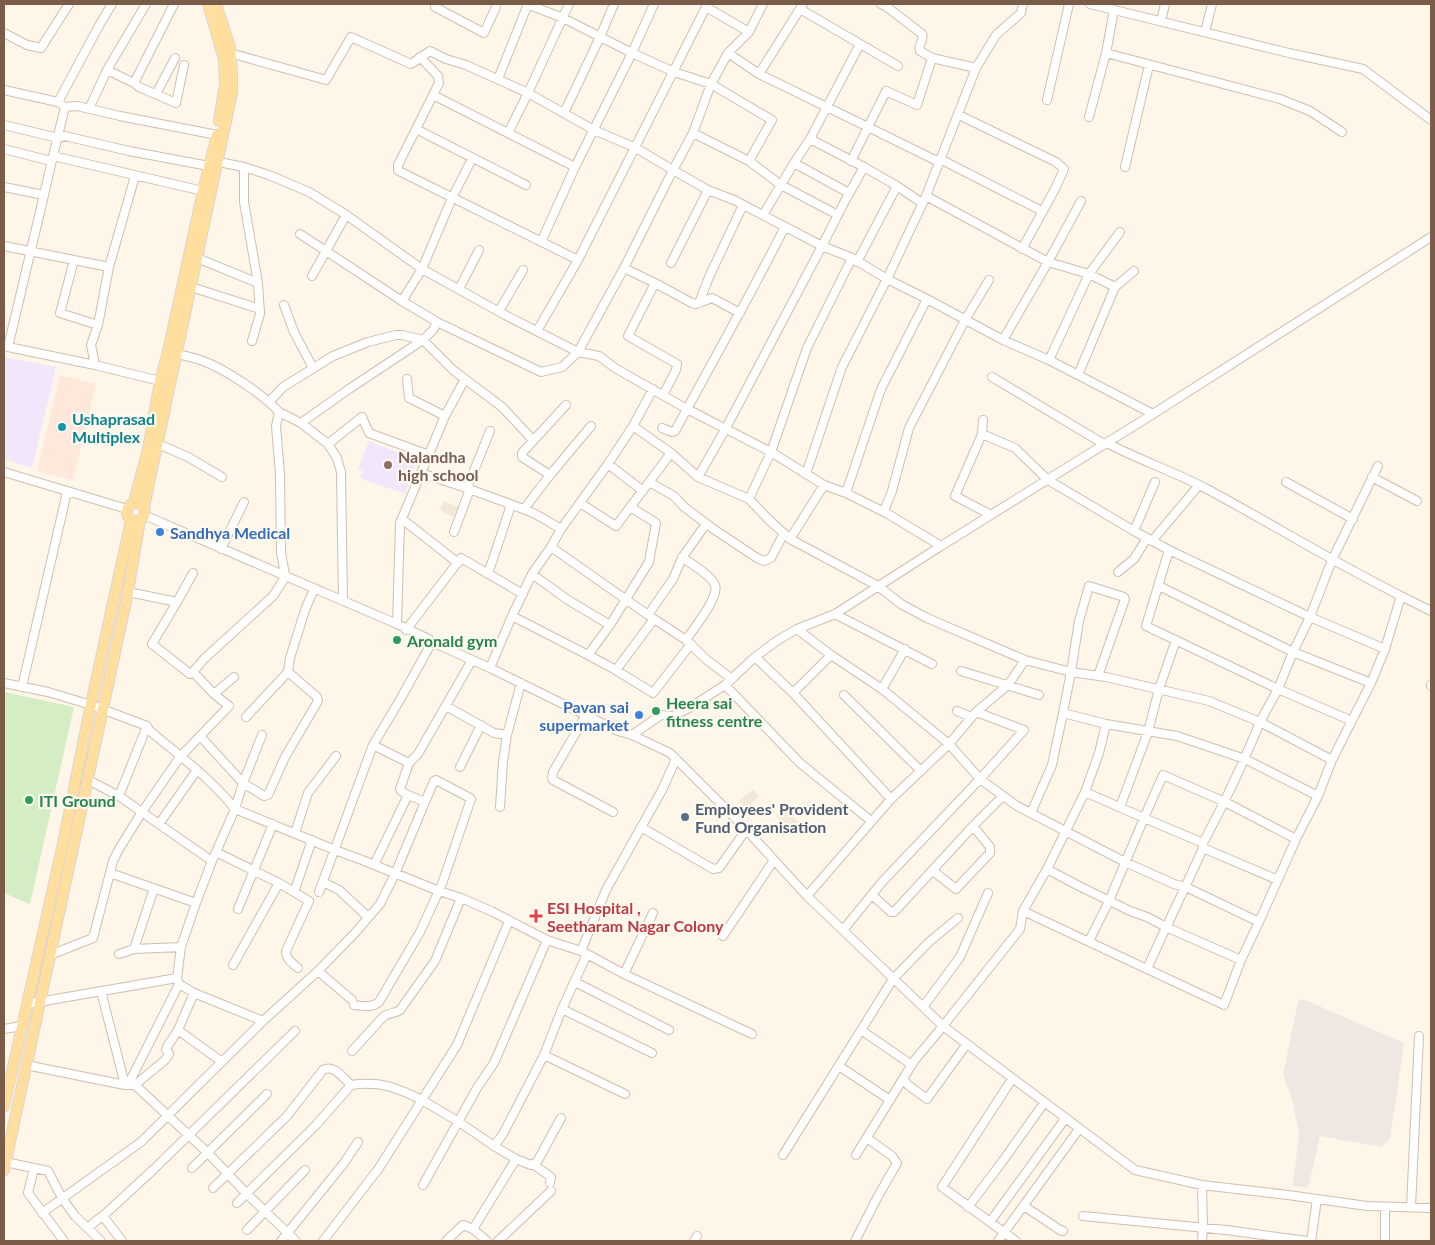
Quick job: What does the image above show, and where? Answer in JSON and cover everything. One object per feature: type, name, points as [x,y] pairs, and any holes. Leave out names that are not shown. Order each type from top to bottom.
[{"type":"main road","points":[[4,1107],[62,848],[91,705],[137,512],[158,444],[197,258],[224,94],[225,76],[221,45],[208,4]]},
{"type":"main road","points":[[5,1166],[128,592],[137,512],[160,381],[203,190],[213,164],[232,93],[230,54],[216,4]]},
{"type":"street","points":[[4,33],[27,45],[41,48],[69,4]]},
{"type":"street","points":[[112,4],[100,24],[61,105],[58,138],[6,346],[95,364],[160,381]]},
{"type":"street","points":[[89,109],[107,70],[146,4]]},
{"type":"street","points":[[134,83],[174,4]]},
{"type":"street","points":[[437,4],[435,7],[484,33],[494,5]]},
{"type":"street","points":[[508,133],[569,4]]},
{"type":"street","points":[[564,113],[614,4]]},
{"type":"street","points":[[541,242],[654,4]]},
{"type":"street","points":[[300,234],[437,322],[541,372],[562,367],[578,352],[624,268],[693,133],[711,84],[728,53],[748,32],[763,4]]},
{"type":"street","points":[[880,4],[887,7],[922,34],[923,38],[919,46],[920,51],[932,58],[976,68]]},
{"type":"street","points":[[806,474],[842,367],[887,280],[926,196],[976,68],[996,35],[1021,13],[1024,4]]},
{"type":"street","points":[[1047,100],[1069,4]]},
{"type":"street","points":[[1090,4],[1289,53],[1363,69],[1431,120]]},
{"type":"street","points":[[1161,21],[1165,4]]},
{"type":"street","points":[[1205,32],[1212,4]]},
{"type":"street","points":[[498,79],[530,5],[563,18],[674,72],[711,84],[772,120],[749,161]]},
{"type":"street","points":[[537,331],[578,260],[706,6],[748,32]]},
{"type":"street","points":[[759,74],[801,6],[898,66]]},
{"type":"street","points":[[1089,117],[1106,53],[1114,10]]},
{"type":"street","points":[[230,54],[326,80],[351,37],[410,64],[430,51],[446,59],[466,65],[528,93],[594,130],[636,148],[708,190],[734,200],[822,246],[855,260],[887,280],[927,299],[1003,340],[1049,360],[1153,414]]},
{"type":"street","points":[[763,215],[810,139],[860,44]]},
{"type":"street","points":[[728,53],[759,74],[826,108],[1042,211]]},
{"type":"street","points":[[1106,53],[1280,99],[1310,111],[1342,132]]},
{"type":"street","points":[[156,94],[175,58]]},
{"type":"street","points":[[420,58],[438,76],[439,83],[398,165],[398,170],[578,260]]},
{"type":"street","points":[[851,161],[886,91],[917,105],[932,58]]},
{"type":"street","points":[[107,70],[139,87],[176,103],[184,65]]},
{"type":"street","points":[[1125,167],[1150,65]]},
{"type":"street","points":[[4,90],[61,105],[77,106],[217,135]]},
{"type":"street","points":[[433,95],[575,167]]},
{"type":"street","points":[[959,115],[1056,162],[1064,169],[1022,249]]},
{"type":"street","points":[[4,125],[58,138],[65,136],[129,151],[244,167],[269,174],[309,192],[346,215],[422,269],[578,352],[598,356],[615,368],[687,409],[771,452],[824,484],[884,511],[941,546]]},
{"type":"street","points":[[416,130],[526,185]]},
{"type":"street","points":[[693,133],[749,161],[781,184],[838,215]]},
{"type":"street","points":[[810,139],[864,167],[922,203]]},
{"type":"street","points":[[4,149],[203,190]]},
{"type":"street","points":[[402,301],[422,269],[452,198],[472,159]]},
{"type":"street","points":[[794,163],[850,193]]},
{"type":"street","points":[[244,167],[244,202],[258,283],[260,309],[260,317],[252,341]]},
{"type":"street","points":[[698,477],[726,428],[864,167]]},
{"type":"street","points":[[95,364],[91,345],[98,325],[109,266],[135,176]]},
{"type":"street","points":[[749,499],[771,452],[807,348],[897,186]]},
{"type":"street","points":[[4,188],[44,195]]},
{"type":"street","points":[[671,263],[708,190]]},
{"type":"street","points":[[926,196],[1048,262],[1089,274],[1115,287]]},
{"type":"street","points":[[1003,340],[1081,201]]},
{"type":"street","points":[[700,303],[709,277],[743,206]]},
{"type":"street","points":[[312,276],[346,215]]},
{"type":"street","points":[[662,428],[672,432],[675,431],[785,227]]},
{"type":"street","points":[[1049,360],[1089,274],[1120,232]]},
{"type":"street","points":[[632,735],[661,715],[673,716],[689,708],[725,685],[755,657],[778,640],[797,629],[834,614],[1153,414],[1431,236]]},
{"type":"street","points":[[4,246],[109,266]]},
{"type":"street","points":[[459,289],[479,250]]},
{"type":"street","points":[[197,258],[258,283]]},
{"type":"street","points":[[74,260],[60,313],[98,325]]},
{"type":"street","points":[[624,268],[692,303],[700,303],[709,298],[715,299],[740,313]]},
{"type":"street","points":[[499,311],[523,270]]},
{"type":"street","points":[[1078,375],[1115,287],[1134,270]]},
{"type":"street","points":[[884,511],[892,491],[910,428],[965,320],[989,280]]},
{"type":"street","points":[[655,283],[628,336],[677,364],[676,370],[663,395]]},
{"type":"street","points":[[191,287],[260,309]]},
{"type":"street","points":[[846,493],[881,389],[927,299]]},
{"type":"street","points":[[284,305],[294,332],[313,368]]},
{"type":"street","points":[[301,423],[423,340],[433,330],[437,322]]},
{"type":"street","points":[[269,402],[282,388],[333,356],[368,342],[399,334],[423,340],[453,370],[502,407],[533,440]]},
{"type":"street","points":[[177,354],[204,362],[224,371],[269,402],[279,412],[301,423],[328,444],[337,458],[342,472],[343,602]]},
{"type":"street","points":[[992,377],[1106,443],[1198,485],[1332,560],[1431,611]]},
{"type":"street","points":[[407,378],[409,398],[445,416]]},
{"type":"street","points":[[397,624],[400,523],[445,416],[465,379]]},
{"type":"street","points":[[490,668],[532,574],[633,426],[653,390]]},
{"type":"street","points":[[550,474],[522,456],[522,453],[566,405]]},
{"type":"street","points":[[194,573],[152,644],[190,674],[273,596],[284,579],[281,552],[280,474],[276,426],[279,412]]},
{"type":"street","points":[[328,444],[362,417],[369,432],[429,455]]},
{"type":"street","points":[[983,420],[982,434],[955,496],[991,515]]},
{"type":"street","points":[[524,509],[550,474],[591,426]]},
{"type":"street","points":[[633,426],[671,453],[698,477],[749,499],[790,539],[878,586],[901,604],[927,618],[1025,660],[1071,672],[1098,676],[1208,701],[1260,722],[1332,760]]},
{"type":"street","points":[[454,532],[468,488],[490,431]]},
{"type":"street","points":[[982,434],[1014,448],[1048,480],[1149,540],[1385,649]]},
{"type":"street","points":[[158,444],[188,457],[222,477]]},
{"type":"street","points":[[580,504],[616,526],[632,508],[671,453]]},
{"type":"street","points":[[608,464],[643,491]]},
{"type":"street","points":[[1147,969],[1186,887],[1203,845],[1245,759],[1260,722],[1278,689],[1332,560],[1378,466]]},
{"type":"street","points":[[4,472],[137,512],[397,624],[618,731],[632,735],[670,753],[746,830],[807,896],[943,1026],[1135,1170],[1202,1185],[1368,1206],[1431,1208]]},
{"type":"street","points":[[421,473],[524,509],[561,529]]},
{"type":"street","points":[[1372,477],[1417,501]]},
{"type":"street","points":[[649,482],[674,496],[683,506],[706,524],[756,558],[764,561],[771,558],[784,533]]},
{"type":"street","points":[[1134,531],[1155,482]]},
{"type":"street","points":[[1286,482],[1353,519]]},
{"type":"street","points":[[790,539],[824,484]]},
{"type":"street","points":[[1118,572],[1134,559],[1198,485]]},
{"type":"street","points":[[22,687],[67,492]]},
{"type":"street","points":[[221,549],[244,502]]},
{"type":"street","points":[[486,573],[511,505]]},
{"type":"street","points":[[588,656],[610,626],[649,562],[656,525],[632,508]]},
{"type":"street","points":[[402,519],[458,563]]},
{"type":"street","points":[[616,670],[651,617],[682,557],[706,524]]},
{"type":"street","points":[[551,547],[688,642],[707,660],[732,679]]},
{"type":"street","points":[[1169,550],[1146,626],[1278,689],[1352,721]]},
{"type":"street","points":[[512,616],[616,670],[652,693],[688,642],[712,600],[716,589],[708,577],[682,557]]},
{"type":"street","points":[[406,630],[462,558],[522,594]]},
{"type":"street","points":[[532,574],[568,600],[610,626]]},
{"type":"street","points":[[1031,813],[1052,765],[1071,672],[1079,621],[1091,585],[1125,598],[1098,676]]},
{"type":"street","points":[[1159,586],[1293,652],[1371,683]]},
{"type":"street","points":[[246,716],[288,672],[293,648],[314,589]]},
{"type":"street","points":[[128,592],[177,602]]},
{"type":"street","points":[[1023,910],[1224,1005],[1241,960],[1260,922],[1296,839],[1318,796],[1332,760],[1371,683],[1385,649],[1401,596]]},
{"type":"street","points":[[834,614],[932,664]]},
{"type":"street","points":[[797,629],[831,655],[882,689],[949,744],[980,779],[1017,806],[1125,862],[1174,884],[1186,887],[1260,922]]},
{"type":"street","points":[[1120,807],[1148,732],[1159,689],[1176,640]]},
{"type":"street","points":[[319,892],[372,745],[402,698],[432,642]]},
{"type":"street","points":[[882,689],[905,649]]},
{"type":"street","points":[[793,694],[831,655]]},
{"type":"street","points":[[755,657],[793,694],[892,799]]},
{"type":"street","points":[[425,802],[408,795],[400,789],[409,763],[418,754],[472,660]]},
{"type":"street","points":[[807,896],[871,821],[949,744],[974,715],[1008,685],[1025,660]]},
{"type":"street","points":[[961,671],[1039,695]]},
{"type":"street","points":[[50,955],[93,938],[116,854],[180,757],[228,706],[193,672]]},
{"type":"street","points":[[200,736],[243,783],[264,796],[268,796],[285,758],[318,703],[318,698],[288,672]]},
{"type":"street","points":[[214,694],[234,677]]},
{"type":"street","points":[[4,683],[48,692],[91,705],[147,726],[149,730],[227,798],[235,809],[491,911],[547,940],[584,953],[624,974],[752,1034]]},
{"type":"street","points":[[500,807],[507,735],[521,683]]},
{"type":"street","points":[[725,685],[800,763],[871,821]]},
{"type":"street","points":[[844,695],[921,771]]},
{"type":"street","points":[[446,706],[481,726],[507,735]]},
{"type":"street","points":[[843,930],[872,895],[1024,730],[957,711]]},
{"type":"street","points":[[1063,713],[1106,724],[1177,736],[1245,759],[1318,796]]},
{"type":"street","points":[[586,714],[553,772],[552,778],[614,812]]},
{"type":"street","points":[[856,1155],[912,1065],[1020,929],[1023,910],[1047,869],[1085,792],[1099,754],[1106,724]]},
{"type":"street","points":[[119,796],[147,726]]},
{"type":"street","points":[[460,767],[481,726]]},
{"type":"street","points":[[129,1085],[178,981],[181,947],[196,903],[212,860],[235,809],[262,735]]},
{"type":"street","points":[[372,745],[409,763]]},
{"type":"street","points":[[295,833],[308,793],[336,756]]},
{"type":"street","points":[[494,1146],[503,1134],[544,1055],[574,982],[606,890],[662,790],[676,759]]},
{"type":"street","points":[[159,824],[197,770]]},
{"type":"street","points":[[1089,942],[1109,901],[1163,775],[1225,802],[1296,839]]},
{"type":"street","points":[[88,780],[119,796],[212,860]]},
{"type":"street","points":[[42,1213],[142,1142],[263,1021],[318,971],[380,904],[395,874],[434,781],[436,780],[471,799],[439,891],[420,932],[379,1002],[368,1006],[353,1002],[318,971]]},
{"type":"street","points":[[1085,792],[1278,880]]},
{"type":"street","points":[[374,865],[408,795]]},
{"type":"street","points":[[872,895],[891,912],[894,912],[1003,796]]},
{"type":"street","points":[[238,908],[274,824]]},
{"type":"street","points":[[933,871],[956,889],[990,853],[990,847],[973,826]]},
{"type":"street","points":[[641,827],[712,869],[719,868],[746,830]]},
{"type":"street","points":[[294,892],[312,840]]},
{"type":"street","points":[[216,852],[310,900],[286,951],[288,960],[298,968]]},
{"type":"street","points":[[723,936],[774,860]]},
{"type":"street","points":[[1047,869],[1130,911],[1241,960]]},
{"type":"street","points":[[110,873],[196,903]]},
{"type":"street","points":[[323,882],[339,890],[368,917]]},
{"type":"street","points":[[233,965],[279,883]]},
{"type":"street","points":[[134,949],[154,888]]},
{"type":"street","points":[[923,1007],[960,957],[988,893]]},
{"type":"street","points":[[352,1052],[383,1017],[388,1013],[400,1010],[435,961],[461,898]]},
{"type":"street","points":[[624,974],[653,913]]},
{"type":"street","points":[[783,1155],[894,979],[929,942],[958,918]]},
{"type":"street","points":[[323,1241],[379,1168],[457,1045],[509,921]]},
{"type":"street","points":[[424,1185],[477,1088],[494,1063],[547,940]]},
{"type":"street","points":[[119,954],[134,949],[181,947]]},
{"type":"street","points":[[27,1004],[101,990],[178,981],[194,993],[263,1021]]},
{"type":"street","points":[[574,982],[669,1030]]},
{"type":"street","points":[[101,990],[129,1085]]},
{"type":"street","points":[[129,1085],[165,1060],[169,1054],[166,1050],[167,1047],[178,1030],[194,993]]},
{"type":"street","points":[[562,1009],[652,1053]]},
{"type":"street","points":[[4,1029],[22,1026]]},
{"type":"street","points":[[178,1030],[222,1062]]},
{"type":"street","points":[[861,1030],[912,1065]]},
{"type":"street","points":[[88,1228],[103,1216],[295,1031]]},
{"type":"street","points":[[1411,1208],[1419,1036]]},
{"type":"street","points":[[903,1079],[927,1099],[966,1045]]},
{"type":"street","points":[[544,1055],[625,1094]]},
{"type":"street","points":[[26,1065],[129,1085],[168,1115],[208,1152],[246,1193],[296,1241]]},
{"type":"street","points":[[839,1066],[890,1100]]},
{"type":"street","points":[[213,1188],[287,1116],[323,1070],[326,1068],[332,1069],[350,1085]]},
{"type":"street","points":[[1012,1079],[942,1187],[1016,1241]]},
{"type":"street","points":[[237,1203],[316,1124],[350,1085],[382,1084],[402,1090],[422,1100],[494,1146],[516,1159],[534,1165],[551,1177],[551,1187],[498,1241]]},
{"type":"street","points":[[192,1168],[267,1094]]},
{"type":"street","points":[[968,1207],[1044,1103]]},
{"type":"street","points":[[534,1165],[561,1118]]},
{"type":"street","points":[[990,1222],[1065,1119]]},
{"type":"street","points":[[998,1241],[1079,1129]]},
{"type":"street","points":[[855,1241],[876,1198],[897,1163],[892,1156],[867,1138]]},
{"type":"street","points":[[281,1241],[334,1176],[358,1142]]},
{"type":"street","points":[[473,1229],[516,1159]]},
{"type":"street","points":[[5,1166],[48,1171],[62,1198],[75,1216],[100,1240]]},
{"type":"street","points":[[34,1168],[28,1193],[64,1241]]},
{"type":"street","points":[[247,1230],[306,1170]]},
{"type":"street","points":[[1202,1185],[1202,1241]]},
{"type":"street","points":[[1311,1241],[1317,1199]]},
{"type":"street","points":[[1024,1206],[1063,1231]]},
{"type":"street","points":[[1385,1207],[1385,1241]]},
{"type":"street","points":[[103,1216],[122,1241]]},
{"type":"street","points":[[1083,1216],[1306,1241]]},
{"type":"street","points":[[446,1241],[462,1225],[473,1229],[487,1241]]},
{"type":"shaded area","points":[[4,357],[56,367],[32,468],[4,459]]},
{"type":"shaded area","points":[[60,375],[96,384],[73,480],[37,471]]},
{"type":"shaded area","name":"Nalandha high school","points":[[369,441],[417,460],[405,494],[360,478],[363,470],[358,469]]},
{"type":"shaded area","points":[[444,501],[459,507],[453,517],[440,510]]},
{"type":"shaded area","points":[[753,789],[759,796],[746,809],[739,801]]},
{"type":"shaded area","points":[[784,807],[798,822],[789,830],[776,816]]},
{"type":"shaded area","points":[[1303,999],[1404,1043],[1390,1139],[1381,1147],[1320,1136],[1308,1188],[1293,1186],[1299,1134],[1292,1099],[1283,1075],[1298,1002]]},
{"type":"green space","name":"ITI Ground","points":[[4,692],[74,707],[30,904],[4,893]]},
{"type":"place","name":"Ushaprasad Multiplex","points":[[62,427]]},
{"type":"place","name":"Nalandha high school","points":[[388,465]]},
{"type":"place","name":"Sandhya Medical","points":[[160,532]]},
{"type":"place","name":"Aronald gym","points":[[397,640]]},
{"type":"place","name":"Heera sai fitness centre","points":[[656,711]]},
{"type":"place","name":"Pavan sai supermarket","points":[[639,715]]},
{"type":"place","name":"ITI Ground","points":[[29,800]]},
{"type":"place","name":"Employees' Provident Fund Organisation","points":[[685,817]]},
{"type":"place","name":"ESI Hospital , Seetharam Nagar Colony","points":[[536,916]]}]
